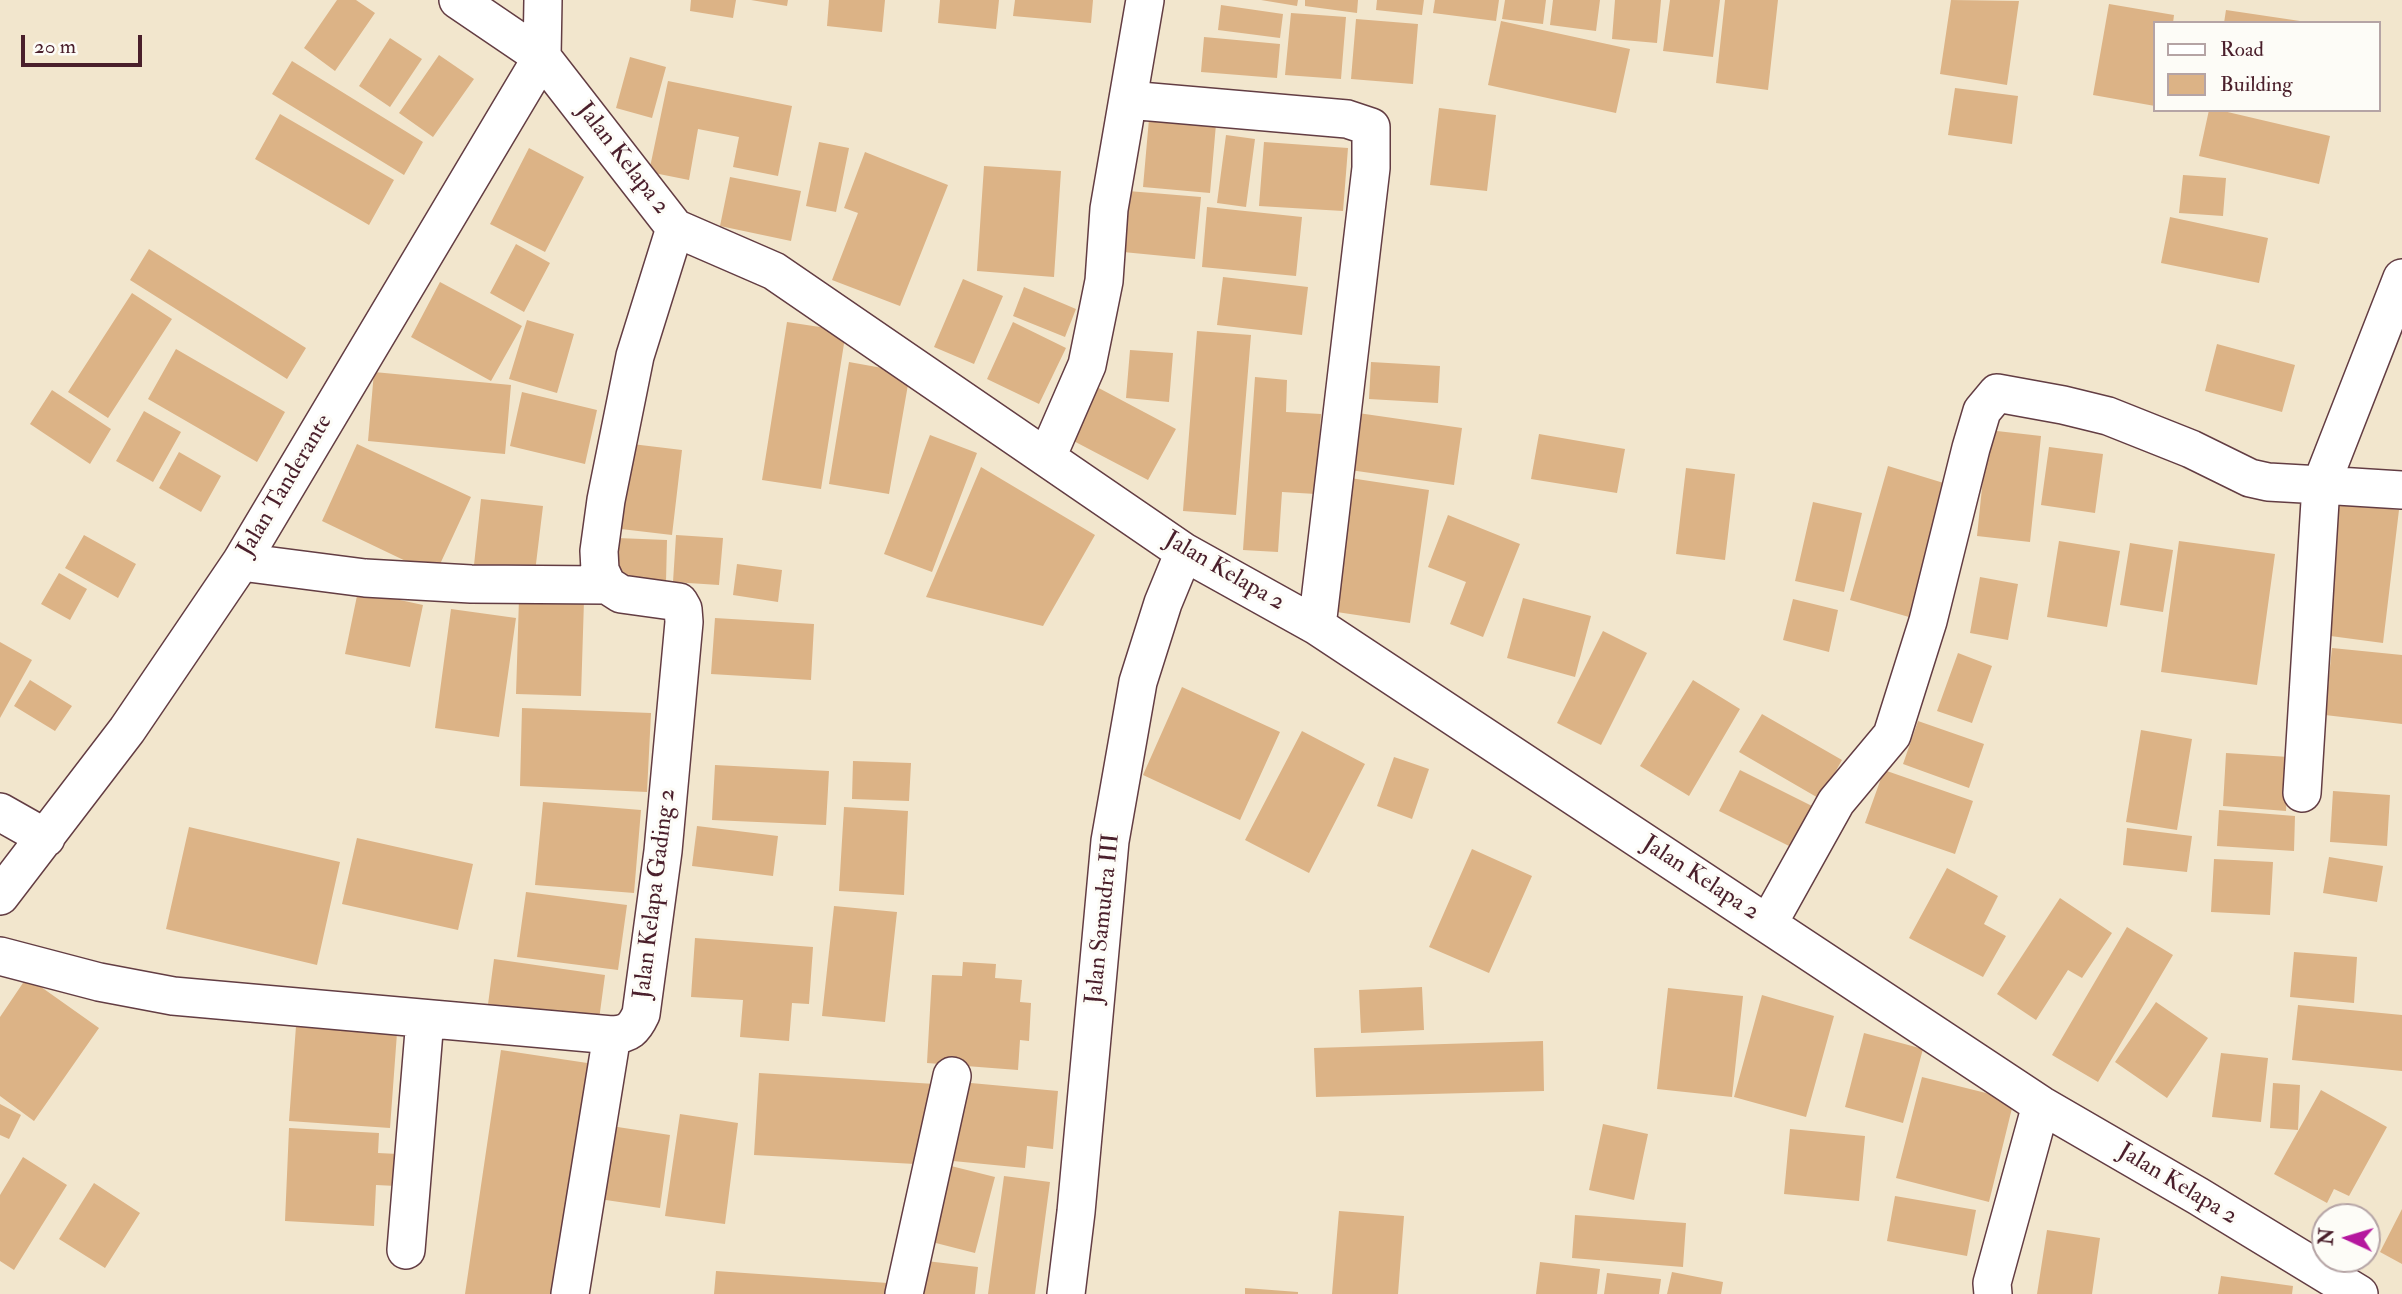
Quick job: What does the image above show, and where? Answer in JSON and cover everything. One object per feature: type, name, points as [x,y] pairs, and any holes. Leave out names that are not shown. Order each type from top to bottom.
[{"type":"street","name":"Jalan Kelapa 2","points":[[458,0],[542,57],[675,228],[774,271],[1184,552],[1317,626],[2041,1105],[2359,1294]]},
{"type":"street","points":[[542,57],[544,0]]},
{"type":"street","points":[[1046,457],[1087,365],[1104,281],[1109,209],[1145,0]]},
{"type":"street","name":"Jalan Tanderante","points":[[0,896],[127,730],[241,562],[542,57]]},
{"type":"street","points":[[1128,100],[1347,119],[1371,127],[1371,168],[1317,626]]},
{"type":"street","points":[[241,562],[365,578],[471,584],[607,584],[600,570],[599,551],[606,500],[635,356],[675,228]]},
{"type":"street","points":[[2302,793],[2321,485],[2402,278]]},
{"type":"street","points":[[1769,924],[1836,802],[1892,735],[1928,621],[1970,448],[1982,411],[1997,393],[2108,416],[2191,449],[2250,478],[2267,482],[2402,490]]},
{"type":"street","name":"Jalan Samudra III","points":[[1066,1294],[1110,841],[1138,682],[1163,603],[1184,552]]},
{"type":"street","name":"Jalan Kelapa Gading 2","points":[[607,584],[621,594],[679,602],[683,609],[684,622],[663,851],[641,1014],[635,1028],[625,1034],[612,1035]]},
{"type":"street","points":[[0,812],[46,838]]},
{"type":"street","points":[[0,956],[99,982],[173,996],[612,1035],[570,1294]]},
{"type":"street","points":[[406,1250],[425,1019]]},
{"type":"street","points":[[904,1294],[952,1076]]},
{"type":"street","points":[[1993,1294],[1992,1283],[2041,1105]]},
{"type":"building","points":[[337,0],[356,0],[375,13],[335,71],[304,48]]},
{"type":"building","points":[[691,0],[736,0],[733,18],[690,11]]},
{"type":"building","points":[[751,0],[788,0],[787,6]]},
{"type":"building","points":[[829,0],[885,0],[882,32],[827,26]]},
{"type":"building","points":[[940,0],[999,0],[996,29],[938,23]]},
{"type":"building","points":[[1015,0],[1093,0],[1091,23],[1013,16]]},
{"type":"building","points":[[1261,0],[1298,0],[1297,6]]},
{"type":"building","points":[[1305,0],[1358,0],[1357,13],[1305,6]]},
{"type":"building","points":[[1377,0],[1424,0],[1422,15],[1376,10]]},
{"type":"building","points":[[1435,0],[1499,0],[1496,21],[1433,13]]},
{"type":"building","points":[[1505,0],[1546,0],[1543,24],[1502,19]]},
{"type":"building","points":[[1553,0],[1600,0],[1596,31],[1550,25]]},
{"type":"building","points":[[1615,0],[1661,0],[1657,43],[1612,39]]},
{"type":"building","points":[[1670,0],[1720,0],[1713,57],[1663,51]]},
{"type":"building","points":[[1725,0],[1778,0],[1768,90],[1716,83]]},
{"type":"building","points":[[1951,0],[2019,1],[2007,85],[1940,74]]},
{"type":"building","points":[[2109,4],[2174,15],[2173,21],[2154,21],[2154,106],[2093,95]]},
{"type":"building","points":[[1221,5],[1283,14],[1280,38],[1218,30]]},
{"type":"building","points":[[2226,10],[2300,21],[2224,21]]},
{"type":"building","points":[[1291,13],[1346,17],[1341,79],[1285,75]]},
{"type":"building","points":[[1356,19],[1418,24],[1413,84],[1351,79]]},
{"type":"building","points":[[1501,21],[1630,49],[1616,113],[1488,85]]},
{"type":"building","points":[[1204,37],[1280,44],[1277,78],[1201,72]]},
{"type":"building","points":[[390,38],[422,59],[390,107],[359,86]]},
{"type":"building","points":[[439,55],[474,79],[433,137],[399,113]]},
{"type":"building","points":[[630,57],[666,67],[652,118],[616,108]]},
{"type":"building","points":[[292,61],[423,142],[404,175],[272,94]]},
{"type":"building","points":[[668,81],[792,106],[778,176],[733,167],[739,137],[698,129],[689,180],[649,172]]},
{"type":"building","points":[[1955,88],[2018,96],[2012,144],[1948,135]]},
{"type":"building","points":[[1439,108],[1496,115],[1487,191],[1430,185]]},
{"type":"building","points":[[2209,112],[2228,112],[2330,136],[2319,184],[2199,156]]},
{"type":"building","points":[[280,114],[394,180],[369,225],[255,159]]},
{"type":"building","points":[[1149,119],[1216,124],[1210,193],[1143,187]]},
{"type":"building","points":[[1226,135],[1255,139],[1246,207],[1217,203]]},
{"type":"building","points":[[819,142],[849,148],[836,212],[806,206]]},
{"type":"building","points":[[1264,142],[1348,148],[1343,211],[1259,206]]},
{"type":"building","points":[[529,148],[584,177],[545,252],[490,224]]},
{"type":"building","points":[[865,152],[948,185],[900,306],[832,280],[858,213],[844,208]]},
{"type":"building","points":[[984,166],[1061,171],[1054,277],[977,271]]},
{"type":"building","points":[[2183,175],[2226,178],[2223,216],[2179,213]]},
{"type":"building","points":[[730,177],[801,191],[791,241],[720,226]]},
{"type":"building","points":[[1128,191],[1201,197],[1195,259],[1123,252]]},
{"type":"building","points":[[1207,207],[1302,217],[1296,276],[1202,267]]},
{"type":"building","points":[[2170,217],[2268,238],[2259,283],[2161,263]]},
{"type":"building","points":[[516,244],[550,263],[524,312],[490,293]]},
{"type":"building","points":[[149,249],[306,348],[287,379],[130,280]]},
{"type":"building","points":[[1223,277],[1308,287],[1302,335],[1217,325]]},
{"type":"building","points":[[963,279],[1003,296],[974,364],[934,347]]},
{"type":"building","points":[[440,282],[522,326],[491,381],[411,337]]},
{"type":"building","points":[[1024,287],[1076,309],[1065,337],[1013,316]]},
{"type":"building","points":[[132,293],[172,319],[108,418],[68,392]]},
{"type":"building","points":[[527,320],[574,334],[557,393],[509,379]]},
{"type":"building","points":[[787,322],[846,331],[821,489],[762,480]]},
{"type":"building","points":[[1013,322],[1066,348],[1039,404],[987,379]]},
{"type":"building","points":[[1197,331],[1251,335],[1236,515],[1183,511]]},
{"type":"building","points":[[2217,344],[2295,365],[2282,412],[2205,391]]},
{"type":"building","points":[[176,349],[285,412],[257,462],[148,399]]},
{"type":"building","points":[[1130,350],[1173,353],[1169,402],[1126,398]]},
{"type":"building","points":[[849,362],[910,373],[889,494],[829,484]]},
{"type":"building","points":[[1371,362],[1440,366],[1438,403],[1369,399]]},
{"type":"building","points":[[374,372],[511,385],[505,454],[368,441]]},
{"type":"building","points":[[1255,377],[1287,380],[1286,412],[1321,414],[1316,494],[1282,492],[1278,552],[1243,550]]},
{"type":"building","points":[[1093,385],[1176,429],[1148,480],[1066,437]]},
{"type":"building","points":[[52,390],[111,429],[90,464],[30,424]]},
{"type":"building","points":[[522,392],[597,410],[585,464],[510,446]]},
{"type":"building","points":[[144,411],[181,432],[153,482],[116,461]]},
{"type":"building","points":[[1358,413],[1462,428],[1454,485],[1350,470]]},
{"type":"building","points":[[1988,430],[2041,436],[2030,542],[1977,536]]},
{"type":"building","points":[[1539,434],[1625,449],[1617,493],[1531,479]]},
{"type":"building","points":[[930,435],[977,453],[932,572],[884,554]]},
{"type":"building","points":[[357,444],[471,497],[435,575],[322,521]]},
{"type":"building","points":[[632,444],[682,450],[672,535],[621,529]]},
{"type":"building","points":[[2049,447],[2103,454],[2095,513],[2041,505]]},
{"type":"building","points":[[179,452],[221,476],[201,512],[159,488]]},
{"type":"building","points":[[1888,466],[1947,484],[1909,617],[1850,600]]},
{"type":"building","points":[[981,467],[1095,535],[1043,626],[926,597]]},
{"type":"building","points":[[1686,468],[1735,474],[1725,560],[1676,554]]},
{"type":"building","points":[[1350,478],[1429,490],[1410,623],[1330,611]]},
{"type":"building","points":[[481,499],[543,506],[535,572],[474,565]]},
{"type":"building","points":[[1813,502],[1862,513],[1844,592],[1795,581]]},
{"type":"building","points":[[2339,503],[2399,510],[2383,643],[2323,635]]},
{"type":"building","points":[[1448,515],[1520,544],[1483,637],[1450,624],[1466,582],[1428,567]]},
{"type":"building","points":[[84,535],[136,564],[118,598],[65,568]]},
{"type":"building","points":[[676,535],[723,538],[719,585],[673,582]]},
{"type":"building","points":[[617,538],[667,540],[666,582],[615,580]]},
{"type":"building","points":[[2059,541],[2120,551],[2107,627],[2047,617]]},
{"type":"building","points":[[2179,541],[2275,554],[2257,685],[2161,672]]},
{"type":"building","points":[[2130,543],[2173,550],[2163,612],[2120,605]]},
{"type":"building","points":[[737,564],[782,570],[778,602],[733,595]]},
{"type":"building","points":[[59,573],[87,589],[70,620],[41,604]]},
{"type":"building","points":[[1980,577],[2018,584],[2008,640],[1970,633]]},
{"type":"building","points":[[358,591],[423,605],[410,667],[345,654]]},
{"type":"building","points":[[519,598],[584,600],[581,696],[516,694]]},
{"type":"building","points":[[1523,598],[1591,616],[1575,677],[1507,658]]},
{"type":"building","points":[[1793,599],[1838,610],[1829,652],[1783,640]]},
{"type":"building","points":[[451,609],[516,618],[499,737],[435,728]]},
{"type":"building","points":[[715,618],[814,624],[811,680],[711,674]]},
{"type":"building","points":[[1603,631],[1647,653],[1601,745],[1557,723]]},
{"type":"building","points":[[0,642],[32,660],[0,718]]},
{"type":"building","points":[[2332,648],[2402,655],[2402,724],[2325,715]]},
{"type":"building","points":[[1958,653],[1992,666],[1972,723],[1937,711]]},
{"type":"building","points":[[30,680],[72,706],[55,731],[14,706]]},
{"type":"building","points":[[1693,680],[1740,709],[1689,796],[1640,766]]},
{"type":"building","points":[[1182,687],[1280,732],[1240,820],[1143,775]]},
{"type":"building","points":[[522,708],[651,713],[647,792],[520,786]]},
{"type":"building","points":[[1762,714],[1842,760],[1820,799],[1739,752]]},
{"type":"building","points":[[1918,721],[1984,744],[1969,788],[1903,764]]},
{"type":"building","points":[[2141,730],[2192,739],[2177,830],[2126,822]]},
{"type":"building","points":[[1302,731],[1365,764],[1309,873],[1245,840]]},
{"type":"building","points":[[2226,753],[2289,757],[2286,811],[2223,806]]},
{"type":"building","points":[[1394,757],[1429,769],[1412,819],[1377,806]]},
{"type":"building","points":[[853,761],[911,763],[909,801],[852,799]]},
{"type":"building","points":[[715,765],[829,771],[826,825],[712,820]]},
{"type":"building","points":[[1740,770],[1814,807],[1793,848],[1719,811]]},
{"type":"building","points":[[1884,770],[1973,801],[1955,854],[1865,823]]},
{"type":"building","points":[[2333,791],[2390,795],[2387,846],[2330,842]]},
{"type":"building","points":[[543,802],[641,810],[634,893],[535,885]]},
{"type":"building","points":[[844,807],[908,811],[904,895],[839,891]]},
{"type":"building","points":[[2219,810],[2295,816],[2294,851],[2217,846]]},
{"type":"building","points":[[697,826],[778,836],[773,876],[692,866]]},
{"type":"building","points":[[189,827],[340,862],[317,965],[166,929]]},
{"type":"building","points":[[2127,828],[2192,836],[2187,872],[2123,865]]},
{"type":"building","points":[[357,838],[473,864],[458,930],[342,904]]},
{"type":"building","points":[[1472,849],[1532,876],[1489,973],[1429,947]]},
{"type":"building","points":[[2329,857],[2383,866],[2377,902],[2323,893]]},
{"type":"building","points":[[2214,859],[2273,862],[2270,915],[2211,912]]},
{"type":"building","points":[[1947,868],[1998,896],[1984,924],[2006,936],[1983,977],[1909,938]]},
{"type":"building","points":[[526,892],[627,905],[618,970],[517,957]]},
{"type":"building","points":[[2060,898],[2112,933],[2082,978],[2068,970],[2036,1020],[1997,994]]},
{"type":"building","points":[[834,906],[897,912],[885,1022],[822,1016]]},
{"type":"building","points":[[2127,927],[2173,955],[2098,1082],[2052,1055]]},
{"type":"building","points":[[695,938],[813,947],[809,1004],[792,1003],[789,1041],[740,1037],[743,1000],[691,997]]},
{"type":"building","points":[[2294,952],[2357,957],[2354,1003],[2290,997]]},
{"type":"building","points":[[494,959],[605,975],[598,1027],[487,1012]]},
{"type":"building","points":[[963,962],[996,964],[995,978],[1022,980],[1020,1002],[1031,1003],[1029,1041],[1020,1040],[1018,1070],[927,1063],[932,975],[962,976]]},
{"type":"building","points":[[27,977],[99,1028],[34,1121],[0,1096],[0,1017]]},
{"type":"building","points":[[1422,987],[1424,1030],[1361,1033],[1359,990]]},
{"type":"building","points":[[1668,988],[1743,996],[1732,1097],[1657,1089]]},
{"type":"building","points":[[1762,995],[1834,1016],[1806,1117],[1734,1097]]},
{"type":"building","points":[[2156,1002],[2208,1038],[2167,1098],[2115,1062]]},
{"type":"building","points":[[2298,1005],[2402,1015],[2402,1071],[2292,1060]]},
{"type":"building","points":[[296,1026],[397,1033],[390,1128],[289,1121]]},
{"type":"building","points":[[1864,1033],[1923,1049],[1903,1123],[1845,1107]]},
{"type":"building","points":[[1543,1041],[1544,1091],[1316,1097],[1314,1048]]},
{"type":"building","points":[[501,1050],[594,1064],[561,1294],[465,1294]]},
{"type":"building","points":[[2221,1053],[2268,1058],[2261,1122],[2212,1117]]},
{"type":"building","points":[[759,1073],[935,1084],[915,1164],[754,1155]]},
{"type":"building","points":[[1922,1077],[2014,1100],[1989,1202],[1896,1178]]},
{"type":"building","points":[[960,1082],[1058,1091],[1053,1149],[1027,1146],[1025,1168],[953,1161]]},
{"type":"building","points":[[2273,1083],[2300,1085],[2298,1130],[2270,1128]]},
{"type":"building","points":[[2321,1090],[2387,1127],[2349,1196],[2334,1189],[2327,1203],[2274,1174]]},
{"type":"building","points":[[0,1104],[21,1115],[9,1139],[0,1135]]},
{"type":"building","points":[[680,1114],[738,1123],[725,1224],[665,1216]]},
{"type":"building","points":[[1603,1124],[1648,1134],[1634,1200],[1589,1190]]},
{"type":"building","points":[[611,1126],[670,1135],[660,1208],[599,1199]]},
{"type":"building","points":[[289,1128],[379,1133],[378,1153],[398,1154],[396,1186],[376,1185],[374,1226],[285,1221]]},
{"type":"building","points":[[1790,1129],[1865,1136],[1859,1201],[1784,1194]]},
{"type":"building","points":[[23,1157],[67,1185],[14,1270],[0,1261],[0,1195]]},
{"type":"building","points":[[947,1165],[995,1177],[975,1253],[928,1241]]},
{"type":"building","points":[[1004,1176],[1050,1182],[1035,1294],[988,1294]]},
{"type":"building","points":[[94,1183],[140,1213],[105,1268],[59,1239]]},
{"type":"building","points":[[1895,1196],[1976,1210],[1967,1256],[1887,1241]]},
{"type":"building","points":[[2402,1209],[2402,1264],[2381,1250]]},
{"type":"building","points":[[1339,1211],[1404,1216],[1398,1294],[1332,1294]]},
{"type":"building","points":[[1575,1215],[1686,1223],[1683,1267],[1572,1258]]},
{"type":"building","points":[[2047,1230],[2100,1238],[2092,1294],[2037,1294]]},
{"type":"building","points":[[926,1261],[978,1267],[975,1294],[922,1294]]},
{"type":"building","points":[[1540,1262],[1600,1269],[1597,1294],[1536,1294]]},
{"type":"building","points":[[716,1271],[888,1283],[887,1294],[714,1294]]},
{"type":"building","points":[[1672,1272],[1723,1282],[1721,1294],[1667,1294]]},
{"type":"building","points":[[1607,1273],[1661,1279],[1659,1294],[1604,1294]]},
{"type":"building","points":[[2221,1276],[2293,1286],[2292,1294],[2218,1294]]},
{"type":"building","points":[[1245,1288],[1298,1292],[1298,1294],[1245,1294]]}]
